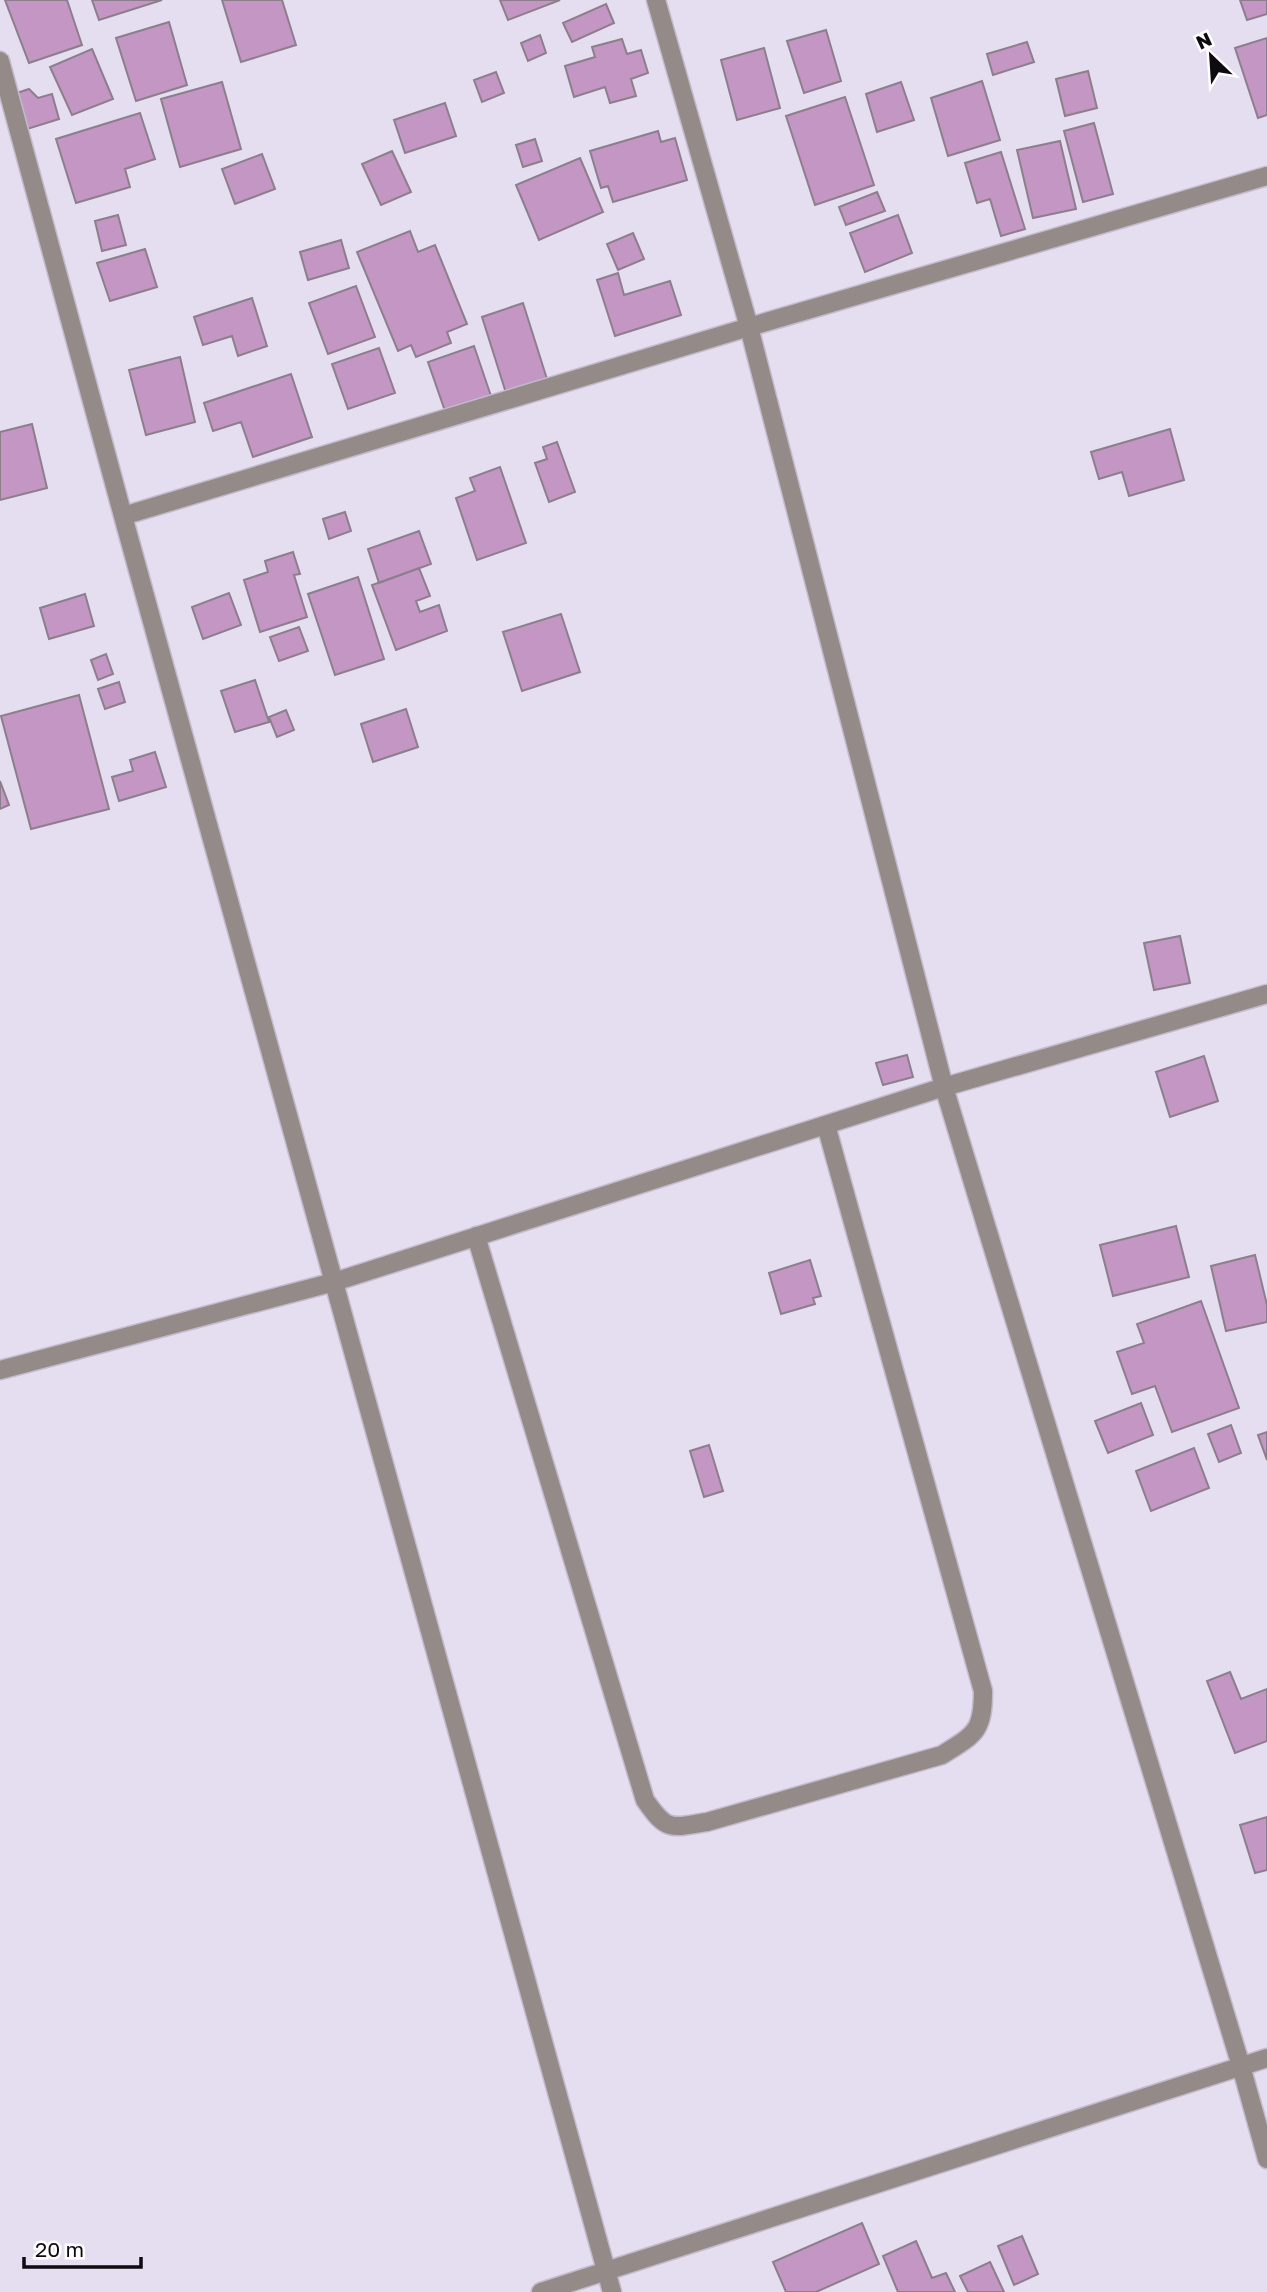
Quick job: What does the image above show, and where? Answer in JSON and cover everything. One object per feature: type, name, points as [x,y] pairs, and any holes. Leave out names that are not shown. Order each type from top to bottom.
[{"type":"street","points":[[656,0],[749,327],[944,1087],[1267,2159]]},
{"type":"street","points":[[0,61],[612,2292]]},
{"type":"street","points":[[123,516],[749,327],[1267,176]]},
{"type":"street","points":[[0,1370],[334,1282],[944,1087],[1267,994]]},
{"type":"street","points":[[476,1236],[645,1800],[659,1819],[673,1827],[707,1822],[942,1755],[973,1735],[983,1716],[983,1691],[825,1125]]},
{"type":"street","points":[[541,2292],[1267,2057]]},
{"type":"building","points":[[5,0],[67,0],[82,45],[29,63]]},
{"type":"building","points":[[92,0],[162,0],[99,20]]},
{"type":"building","points":[[222,0],[282,0],[296,45],[241,62]]},
{"type":"building","points":[[500,0],[560,0],[508,20]]},
{"type":"building","points":[[1240,0],[1267,0],[1267,14],[1247,20]]},
{"type":"building","points":[[606,4],[614,23],[572,42],[563,23]]},
{"type":"building","points":[[169,22],[187,85],[136,101],[116,38]]},
{"type":"building","points":[[826,30],[841,81],[804,93],[787,41]]},
{"type":"building","points":[[540,35],[546,53],[528,61],[521,43]]},
{"type":"building","points":[[1267,38],[1267,115],[1258,118],[1235,48]]},
{"type":"building","points":[[622,39],[627,54],[641,50],[648,73],[631,79],[636,96],[610,103],[605,87],[574,97],[565,66],[595,57],[592,47]]},
{"type":"building","points":[[1027,42],[1034,62],[993,75],[987,54]]},
{"type":"building","points":[[764,48],[780,108],[737,120],[721,60]]},
{"type":"building","points":[[92,49],[113,99],[72,115],[50,67]]},
{"type":"building","points":[[1088,71],[1097,108],[1065,116],[1056,79]]},
{"type":"building","points":[[496,72],[504,93],[482,102],[474,80]]},
{"type":"building","points":[[982,81],[1000,140],[948,156],[931,98]]},
{"type":"building","points":[[222,82],[241,149],[180,167],[161,99]]},
{"type":"building","points":[[901,82],[914,120],[877,132],[866,94]]},
{"type":"building","points":[[29,89],[38,98],[52,94],[59,119],[27,129],[17,93]]},
{"type":"building","points":[[845,97],[874,185],[815,205],[786,116]]},
{"type":"building","points":[[445,103],[456,136],[405,153],[394,120]]},
{"type":"building","points":[[140,113],[155,159],[125,169],[130,187],[76,203],[56,139]]},
{"type":"building","points":[[1094,123],[1113,194],[1083,202],[1064,131]]},
{"type":"building","points":[[658,131],[661,142],[675,138],[687,180],[613,202],[608,186],[601,188],[590,151]]},
{"type":"building","points":[[535,139],[542,161],[523,167],[516,145]]},
{"type":"building","points":[[1060,141],[1076,209],[1033,218],[1017,150]]},
{"type":"building","points":[[392,151],[411,192],[381,205],[362,164]]},
{"type":"building","points":[[1001,152],[1025,229],[1001,236],[990,199],[977,203],[965,163]]},
{"type":"building","points":[[262,154],[275,189],[235,204],[222,169]]},
{"type":"building","points":[[580,158],[603,212],[539,240],[516,185]]},
{"type":"building","points":[[877,192],[885,211],[846,225],[839,207]]},
{"type":"building","points":[[118,215],[126,245],[102,251],[95,221]]},
{"type":"building","points":[[898,215],[912,253],[865,272],[850,233]]},
{"type":"building","points":[[410,231],[418,252],[435,245],[467,324],[447,332],[451,343],[416,357],[411,345],[398,351],[357,252]]},
{"type":"building","points":[[633,233],[644,259],[618,270],[607,244]]},
{"type":"building","points":[[341,240],[349,268],[308,280],[300,252]]},
{"type":"building","points":[[145,249],[157,287],[110,301],[97,263]]},
{"type":"building","points":[[618,273],[624,295],[670,281],[681,315],[615,336],[597,280]]},
{"type":"building","points":[[356,286],[375,337],[328,354],[309,303]]},
{"type":"building","points":[[252,298],[267,346],[238,356],[232,336],[203,345],[194,317]]},
{"type":"building","points":[[523,303],[547,379],[506,393],[482,317]]},
{"type":"building","points":[[474,346],[491,396],[445,411],[428,362]]},
{"type":"building","points":[[379,348],[395,393],[348,409],[332,364]]},
{"type":"building","points":[[180,357],[195,422],[146,435],[129,370]]},
{"type":"building","points":[[291,374],[312,437],[253,457],[241,422],[213,431],[204,403]]},
{"type":"building","points":[[32,424],[47,488],[0,500],[0,432]]},
{"type":"building","points":[[1170,429],[1184,480],[1129,496],[1122,472],[1099,479],[1091,452]]},
{"type":"building","points":[[557,442],[575,492],[549,502],[535,463],[547,459],[543,447]]},
{"type":"building","points":[[500,467],[526,543],[477,560],[456,498],[475,491],[470,478]]},
{"type":"building","points":[[345,512],[351,531],[329,539],[323,519]]},
{"type":"building","points":[[419,531],[431,564],[379,583],[368,549]]},
{"type":"building","points":[[293,552],[300,574],[294,575],[307,617],[260,632],[244,580],[268,572],[265,561]]},
{"type":"building","points":[[419,568],[430,596],[416,601],[420,612],[439,605],[447,631],[396,650],[372,585]]},
{"type":"building","points":[[358,577],[384,659],[335,675],[308,594]]},
{"type":"building","points":[[229,593],[241,625],[203,639],[192,607]]},
{"type":"building","points":[[85,594],[94,626],[49,639],[40,608]]},
{"type":"building","points":[[561,614],[580,672],[522,691],[503,632]]},
{"type":"building","points":[[299,627],[308,651],[279,661],[270,637]]},
{"type":"building","points":[[106,654],[113,674],[98,680],[91,660]]},
{"type":"building","points":[[255,680],[269,722],[235,732],[221,691]]},
{"type":"building","points":[[119,682],[125,702],[105,709],[98,689]]},
{"type":"building","points":[[79,695],[109,809],[31,829],[1,716]]},
{"type":"building","points":[[406,709],[418,747],[373,762],[361,724]]},
{"type":"building","points":[[286,710],[294,730],[277,737],[269,717]]},
{"type":"building","points":[[155,752],[166,787],[119,801],[112,777],[133,771],[130,760]]},
{"type":"building","points":[[0,781],[9,805],[0,809]]},
{"type":"building","points":[[1180,936],[1190,983],[1154,990],[1144,943]]},
{"type":"building","points":[[907,1055],[913,1077],[883,1085],[876,1063]]},
{"type":"building","points":[[1204,1056],[1218,1101],[1170,1117],[1156,1072]]},
{"type":"building","points":[[1176,1226],[1189,1277],[1113,1296],[1100,1245]]},
{"type":"building","points":[[1255,1255],[1267,1305],[1267,1322],[1226,1331],[1211,1266]]},
{"type":"building","points":[[810,1260],[821,1296],[813,1298],[815,1304],[781,1314],[769,1273]]},
{"type":"building","points":[[1201,1301],[1239,1408],[1172,1432],[1155,1386],[1132,1394],[1117,1352],[1144,1343],[1137,1324]]},
{"type":"building","points":[[1141,1403],[1153,1435],[1108,1453],[1095,1421]]},
{"type":"building","points":[[1231,1425],[1241,1453],[1219,1462],[1208,1434]]},
{"type":"building","points":[[1267,1432],[1267,1460],[1258,1435]]},
{"type":"building","points":[[709,1445],[723,1491],[704,1497],[690,1451]]},
{"type":"building","points":[[1194,1448],[1209,1488],[1151,1511],[1136,1471]]},
{"type":"building","points":[[1230,1672],[1241,1699],[1267,1689],[1267,1741],[1235,1753],[1207,1681]]},
{"type":"building","points":[[1267,1817],[1267,1870],[1255,1873],[1240,1825]]},
{"type":"building","points":[[862,2223],[879,2264],[816,2292],[786,2292],[773,2262]]},
{"type":"building","points":[[1022,2236],[1038,2274],[1014,2285],[998,2246]]},
{"type":"building","points":[[916,2241],[932,2278],[946,2273],[955,2292],[898,2292],[883,2256]]},
{"type":"building","points":[[990,2262],[1004,2292],[968,2292],[960,2276]]}]
